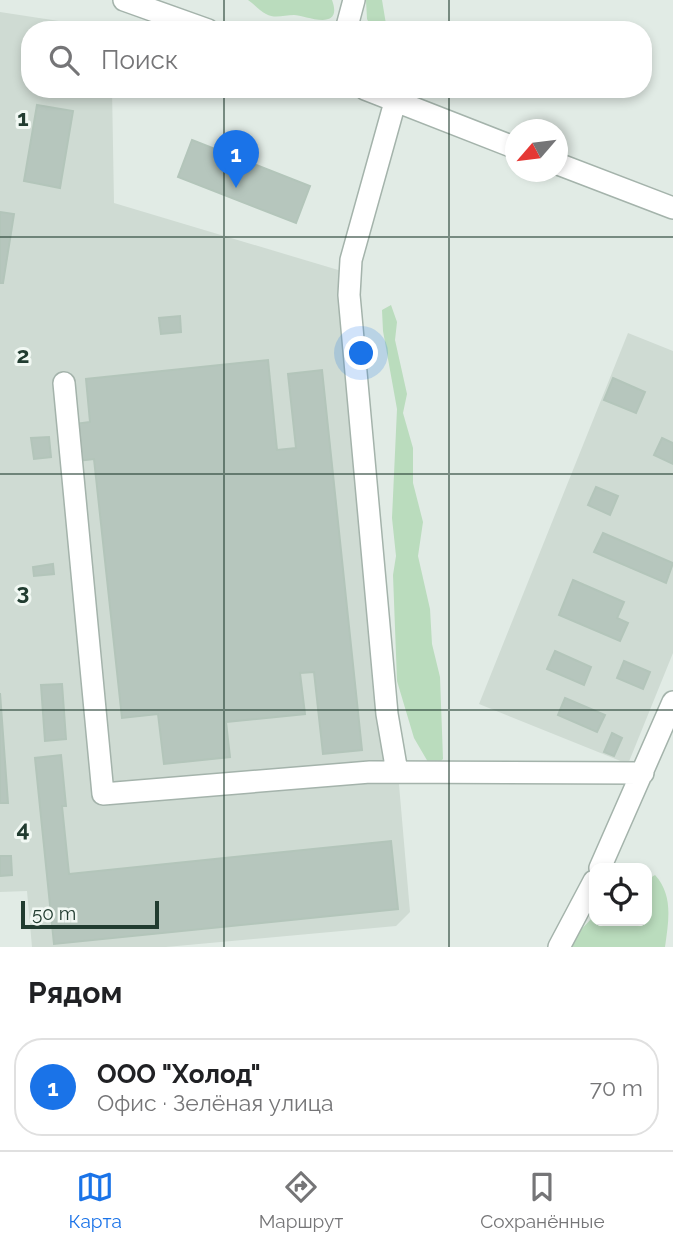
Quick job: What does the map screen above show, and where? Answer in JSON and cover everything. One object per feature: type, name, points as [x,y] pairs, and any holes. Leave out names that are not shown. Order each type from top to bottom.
[{"type":"street","points":[[124,0],[172,8],[193,21]]},
{"type":"street","points":[[348,21],[354,0]]},
{"type":"street","points":[[385,98],[505,144]]},
{"type":"street","points":[[394,102],[351,260],[349,295],[387,714],[397,772]]},
{"type":"street","points":[[568,168],[673,208]]},
{"type":"street","points":[[64,383],[103,794],[397,772],[643,773]]},
{"type":"street","points":[[602,863],[673,702]]},
{"type":"street","points":[[559,947],[589,890]]},
{"type":"shaded area","points":[[0,12],[59,21],[21,21],[21,98],[112,98],[114,203],[355,275],[410,912],[396,926],[166,947],[32,947],[27,891],[0,892]]},
{"type":"shaded area","points":[[628,333],[673,351],[673,653],[628,764],[479,704]]},
{"type":"green space","points":[[248,0],[332,0],[334,10],[333,16],[321,20],[294,15],[273,16],[264,13]]},
{"type":"green space","points":[[366,0],[382,0],[386,21],[367,19]]},
{"type":"green space","points":[[391,305],[397,322],[395,340],[407,394],[403,413],[413,448],[413,483],[423,522],[418,556],[430,609],[432,644],[440,677],[443,759],[436,766],[428,762],[414,738],[397,681],[393,575],[396,556],[392,518],[397,409],[383,331],[382,310]]},
{"type":"green space","points":[[655,875],[661,883],[667,899],[665,947],[571,947],[572,939],[589,921],[589,926],[652,926],[652,877]]},
{"type":"building","points":[[37,105],[73,111],[60,188],[24,181]]},
{"type":"building","points":[[192,140],[310,186],[296,223],[178,177]]},
{"type":"building","points":[[0,212],[14,214],[3,283],[0,283]]},
{"type":"building","points":[[180,316],[181,332],[161,334],[159,318]]},
{"type":"building","points":[[268,360],[277,450],[296,448],[288,374],[322,370],[362,750],[323,754],[314,672],[300,673],[305,714],[226,722],[230,757],[164,764],[158,714],[122,718],[94,459],[78,461],[74,424],[90,422],[86,379]]},
{"type":"building","points":[[613,378],[645,392],[636,413],[604,400]]},
{"type":"building","points":[[49,437],[51,457],[34,459],[31,438]]},
{"type":"building","points":[[662,438],[673,443],[673,464],[654,455]]},
{"type":"building","points":[[596,487],[618,496],[610,515],[588,505]]},
{"type":"building","points":[[603,533],[673,563],[666,583],[594,552]]},
{"type":"building","points":[[53,564],[54,574],[34,576],[33,567]]},
{"type":"building","points":[[573,580],[624,602],[617,618],[628,623],[620,641],[559,615]]},
{"type":"building","points":[[555,651],[591,667],[584,685],[547,669]]},
{"type":"building","points":[[624,661],[650,672],[643,689],[617,678]]},
{"type":"building","points":[[62,684],[66,739],[45,741],[41,685]]},
{"type":"building","points":[[0,693],[8,803],[0,803]]},
{"type":"building","points":[[565,698],[605,715],[597,732],[558,715]]},
{"type":"building","points":[[612,733],[622,738],[614,756],[604,752]]},
{"type":"building","points":[[61,755],[66,806],[62,806],[69,874],[391,841],[398,909],[54,944],[35,758]]},
{"type":"building","points":[[0,856],[11,856],[12,875],[0,876]]},
{"type":"place","name":"ООО \"Холод\"","points":[[236,188]]}]
